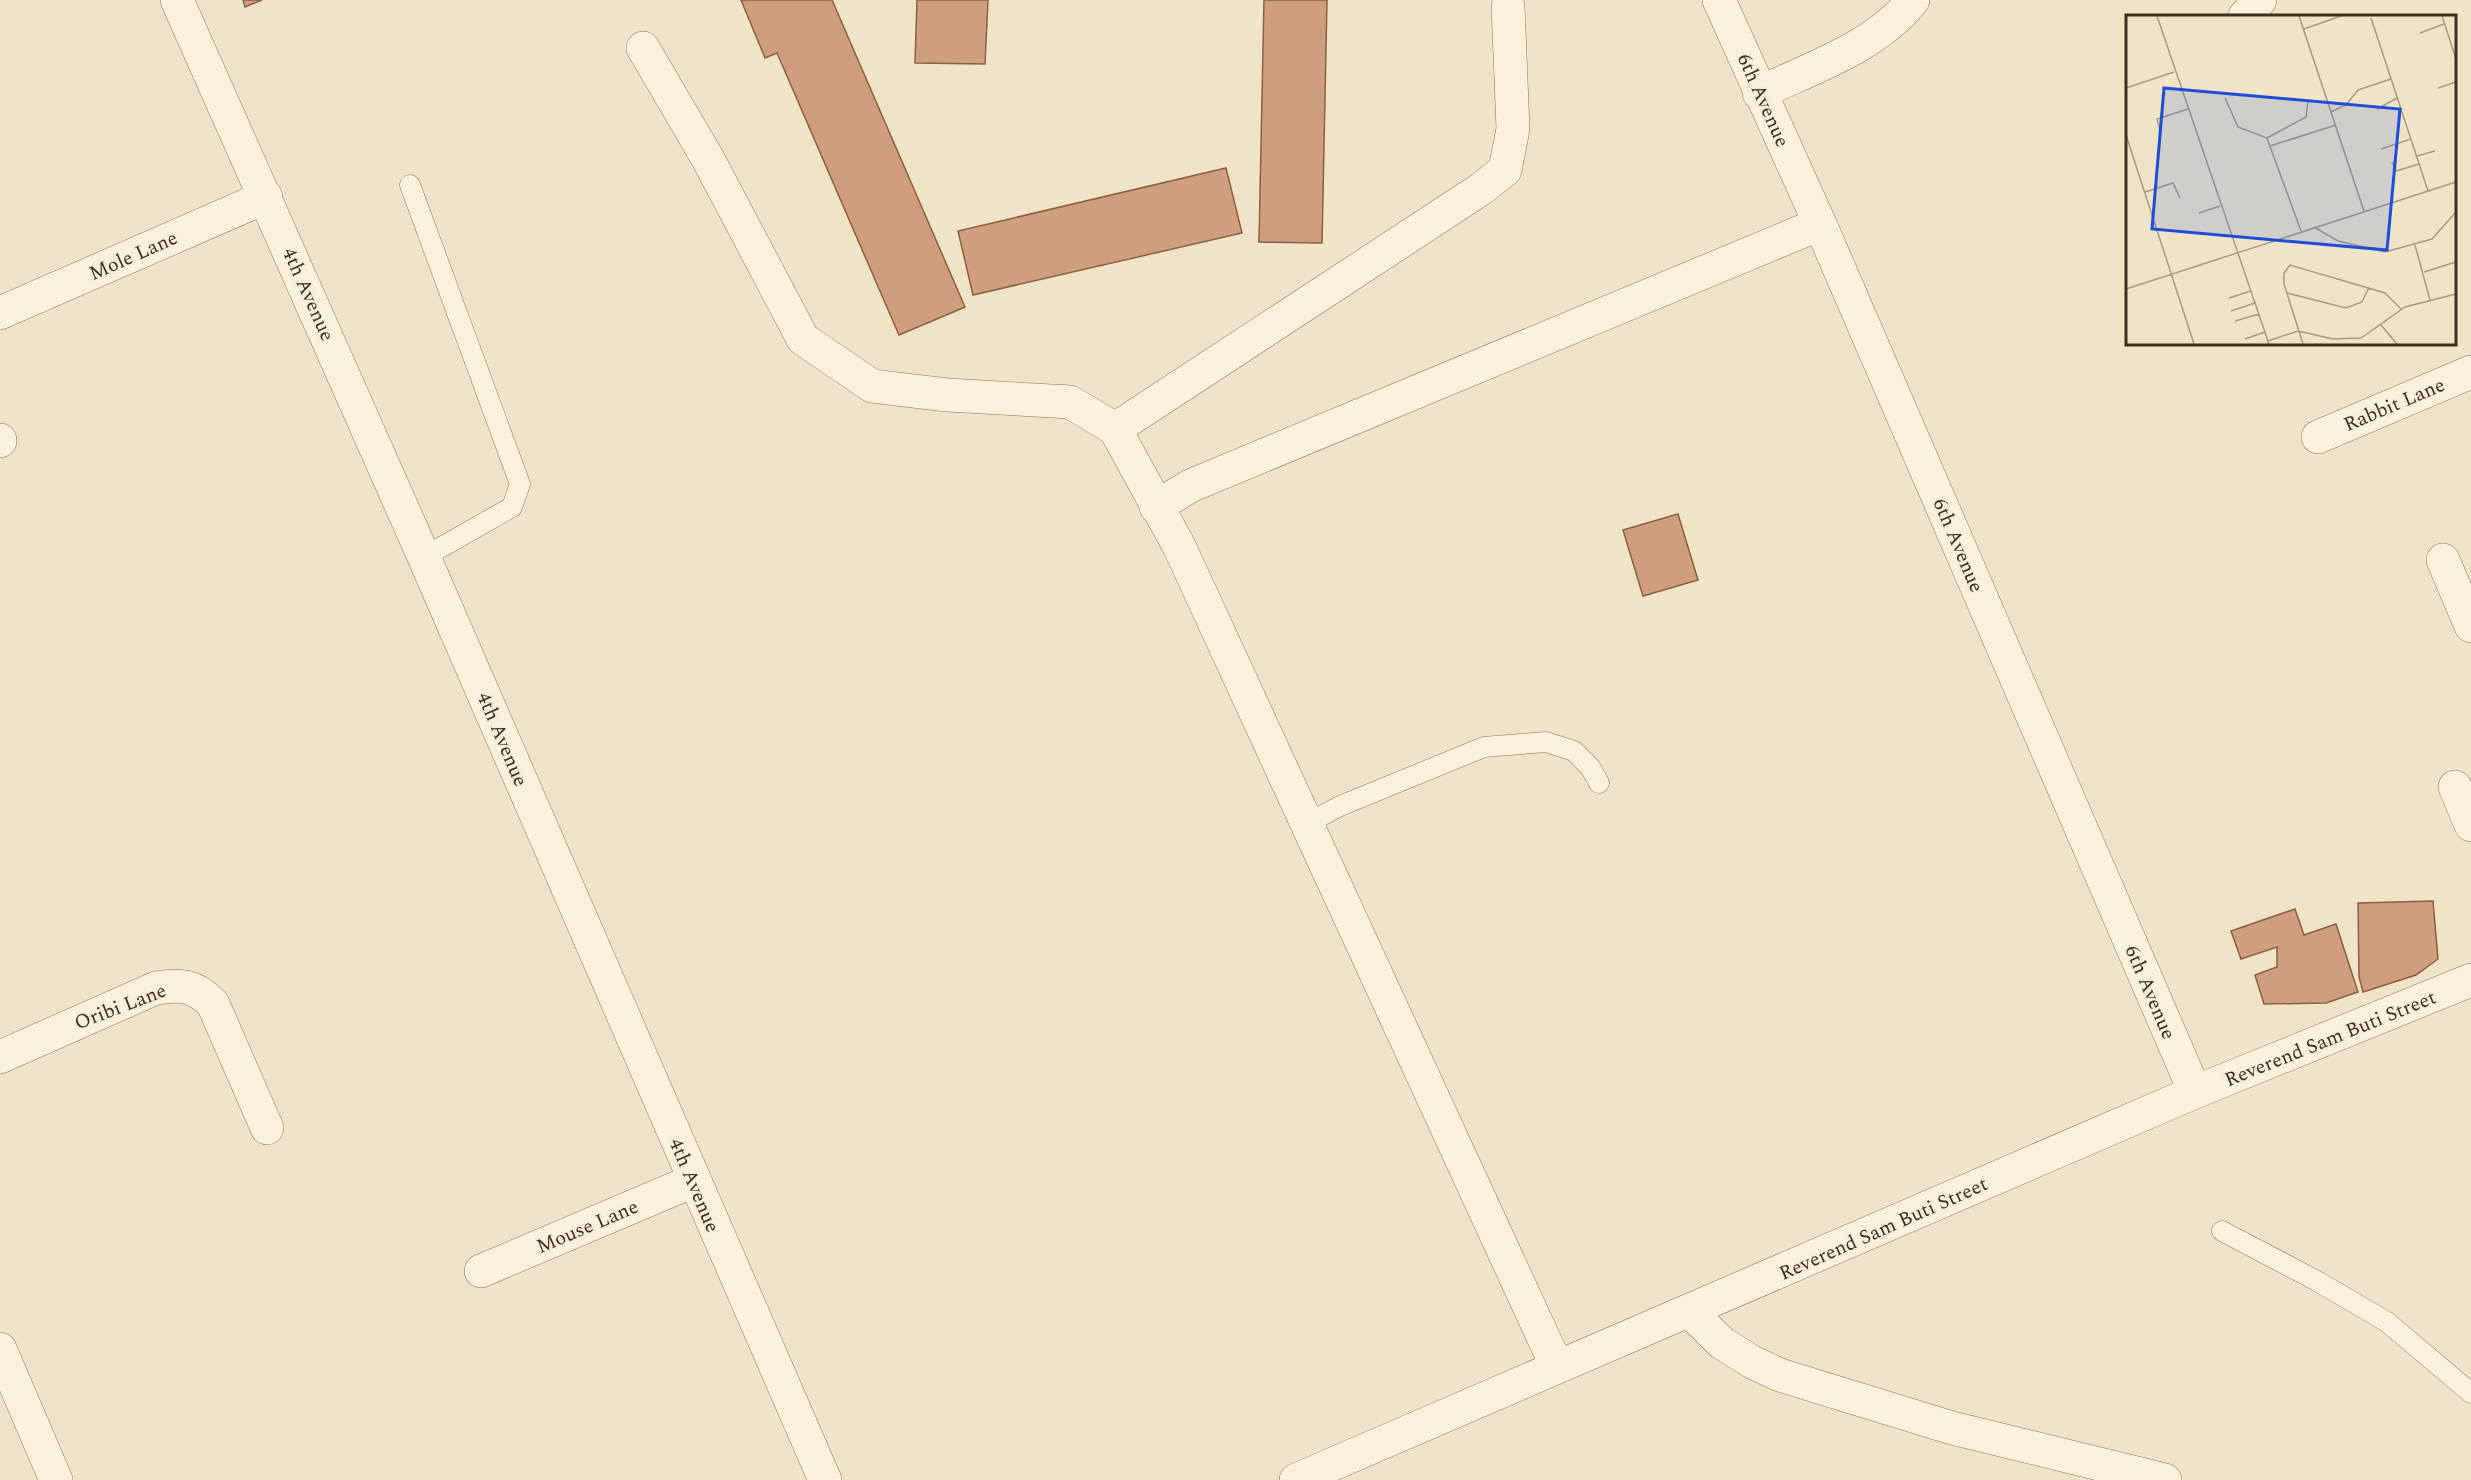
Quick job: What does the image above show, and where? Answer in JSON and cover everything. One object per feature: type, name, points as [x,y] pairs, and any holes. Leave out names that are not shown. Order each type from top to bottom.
[{"type":"street","name":"4th Avenue","points":[[177,0],[424,557],[693,1181],[825,1480]]},
{"type":"street","name":"6th Avenue","points":[[1719,0],[1820,224],[2195,1092]]},
{"type":"street","points":[[1760,93],[1854,48],[1885,28],[1913,0]]},
{"type":"street","points":[[2247,15],[2260,0]]},
{"type":"street","points":[[1115,429],[1481,189],[1505,170],[1513,129],[1508,6]]},
{"type":"street","points":[[643,48],[708,159],[803,339],[872,386],[946,395],[1070,402],[1115,429],[1179,546],[1557,1367]]},
{"type":"street","name":"Mole Lane","points":[[0,313],[266,197]]},
{"type":"street","points":[[1156,507],[1190,486],[1820,224]]},
{"type":"street","name":"Rabbit Lane","points":[[2318,437],[2471,372]]},
{"type":"street","points":[[2443,560],[2471,626]]},
{"type":"street","points":[[2455,788],[2471,825]]},
{"type":"street","name":"Reverend Sam Buti Street","points":[[1312,1477],[1557,1367],[1690,1312],[2195,1092],[2471,980]]},
{"type":"street","name":"Oribi Lane","points":[[0,1057],[156,988],[179,984],[201,992],[213,1004],[267,1128]]},
{"type":"street","name":"Mouse Lane","points":[[481,1271],[693,1181]]},
{"type":"street","points":[[1690,1312],[1722,1343],[1752,1362],[1780,1375],[1952,1428],[2165,1480]]},
{"type":"street","points":[[0,1349],[56,1480]]},
{"type":"lane","points":[[410,185],[520,484],[512,507],[424,557]]},
{"type":"lane","points":[[1306,824],[1340,806],[1484,747],[1546,742],[1574,751],[1590,766],[1599,783]]},
{"type":"lane","points":[[2222,1231],[2317,1281],[2387,1322],[2471,1393]]},
{"type":"building","points":[[243,0],[262,0],[245,7]]},
{"type":"building","points":[[741,0],[832,0],[965,307],[899,335],[777,53],[765,58]]},
{"type":"building","points":[[917,0],[988,0],[985,64],[915,63]]},
{"type":"building","points":[[1264,0],[1327,0],[1322,243],[1259,242]]},
{"type":"building","points":[[1226,168],[1242,233],[973,295],[958,231]]},
{"type":"building","points":[[1678,514],[1698,580],[1643,596],[1623,530]]},
{"type":"building","points":[[2433,901],[2438,959],[2416,975],[2363,992],[2359,977],[2358,903]]},
{"type":"building","points":[[2295,909],[2304,935],[2336,924],[2358,992],[2326,1003],[2264,1004],[2255,975],[2277,967],[2277,947],[2241,959],[2231,931]]}]
